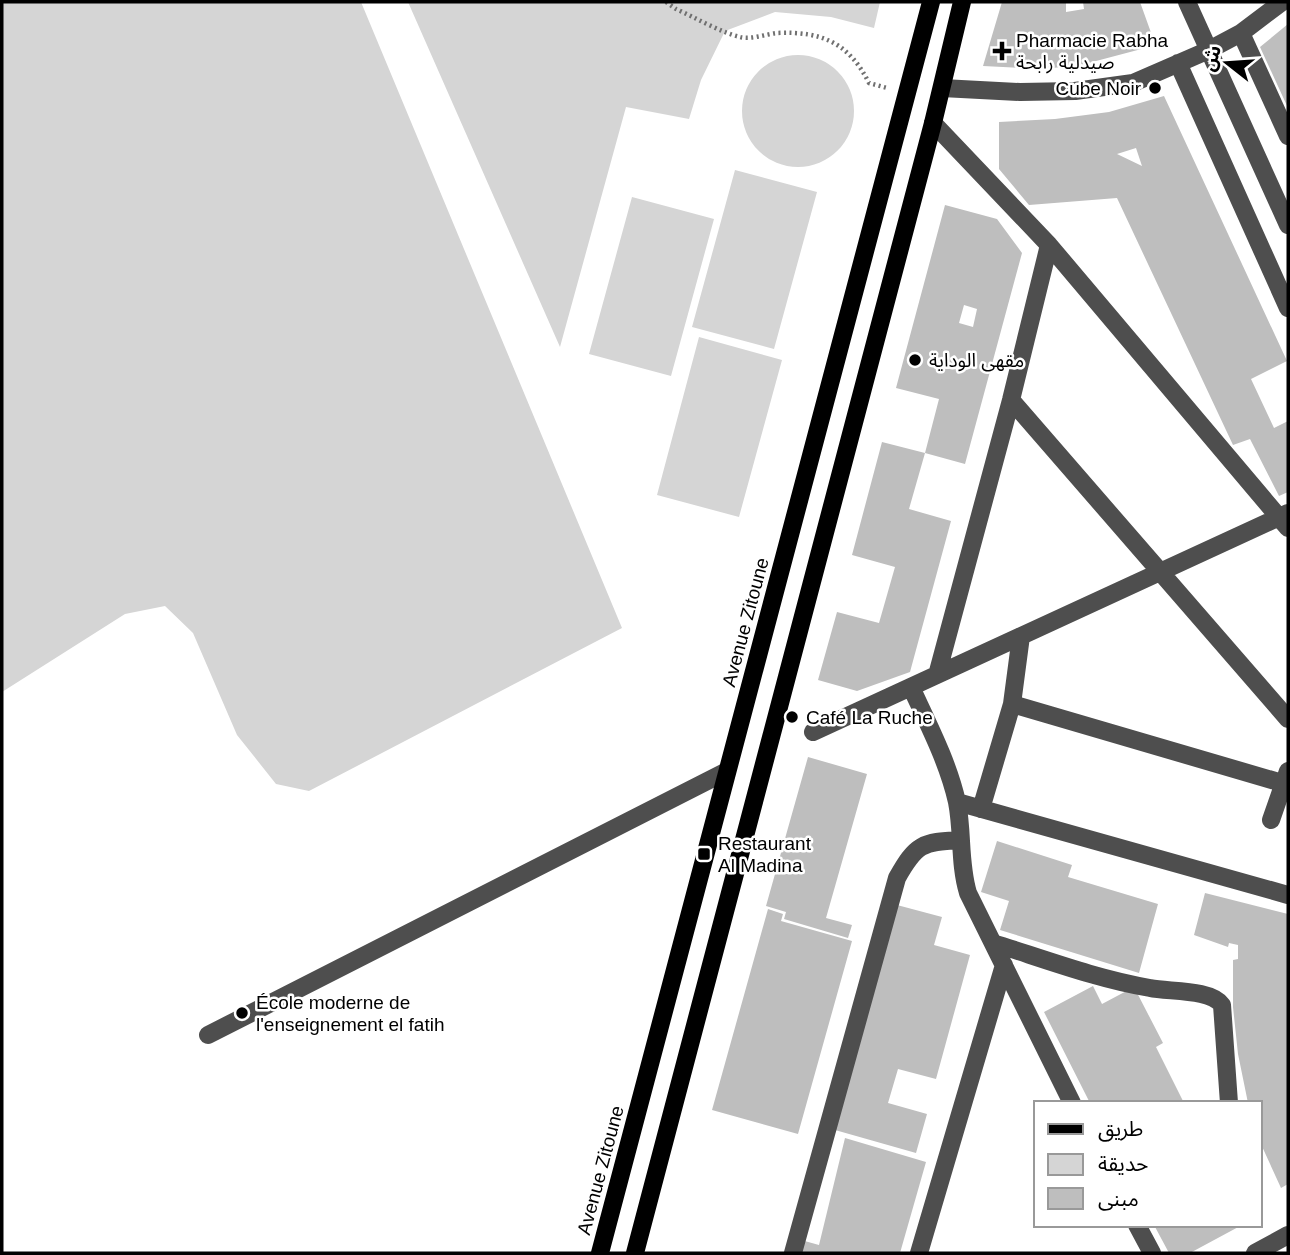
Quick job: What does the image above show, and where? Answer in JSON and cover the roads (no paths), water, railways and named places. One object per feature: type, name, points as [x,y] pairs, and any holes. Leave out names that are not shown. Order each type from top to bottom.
[{"type":"main road","name":"Avenue Zitoune","points":[[600,1253],[931,2]]},
{"type":"main road","points":[[635,1253],[933,123],[962,2]]},
{"type":"street","points":[[1187,2],[1288,225]]},
{"type":"street","points":[[942,88],[1020,92],[1075,91],[1133,83],[1241,33],[1282,2]]},
{"type":"street","points":[[1241,33],[1288,136]]},
{"type":"street","points":[[1178,63],[1288,308]]},
{"type":"street","points":[[813,732],[1161,572],[1285,519],[1049,246],[933,123]]},
{"type":"street","points":[[937,675],[1011,400],[1049,246]]},
{"type":"street","points":[[1011,400],[1288,719]]},
{"type":"street","points":[[981,809],[1012,704],[1021,636]]},
{"type":"street","points":[[911,687],[939,749],[957,803],[962,875],[968,893],[1071,1101]]},
{"type":"street","points":[[1012,704],[1285,777],[1271,820]]},
{"type":"street","points":[[208,1035],[727,771]]},
{"type":"street","points":[[957,803],[1288,895]]},
{"type":"street","points":[[793,1253],[897,878],[907,860],[919,847],[931,842],[960,840]]},
{"type":"street","points":[[993,943],[1079,970],[1149,988],[1218,999],[1222,1005],[1229,1101]]},
{"type":"street","points":[[919,1253],[1004,965]]},
{"type":"street","points":[[1138,1227],[1152,1253]]},
{"type":"street","points":[[1255,1253],[1288,1235]]},
{"type":"place","name":"Pharmacie Rabha صيدلية رابحة","points":[[1002,51]]},
{"type":"place","name":"Cube Noir","points":[[1155,88]]},
{"type":"place","name":"مقهى الوداية","points":[[915,360]]},
{"type":"place","name":"Café La Ruche","points":[[792,717]]},
{"type":"place","name":"Restaurant Al Madina","points":[[704,854]]},
{"type":"place","name":"École moderne de l'enseignement el fatih","points":[[242,1013]]}]
